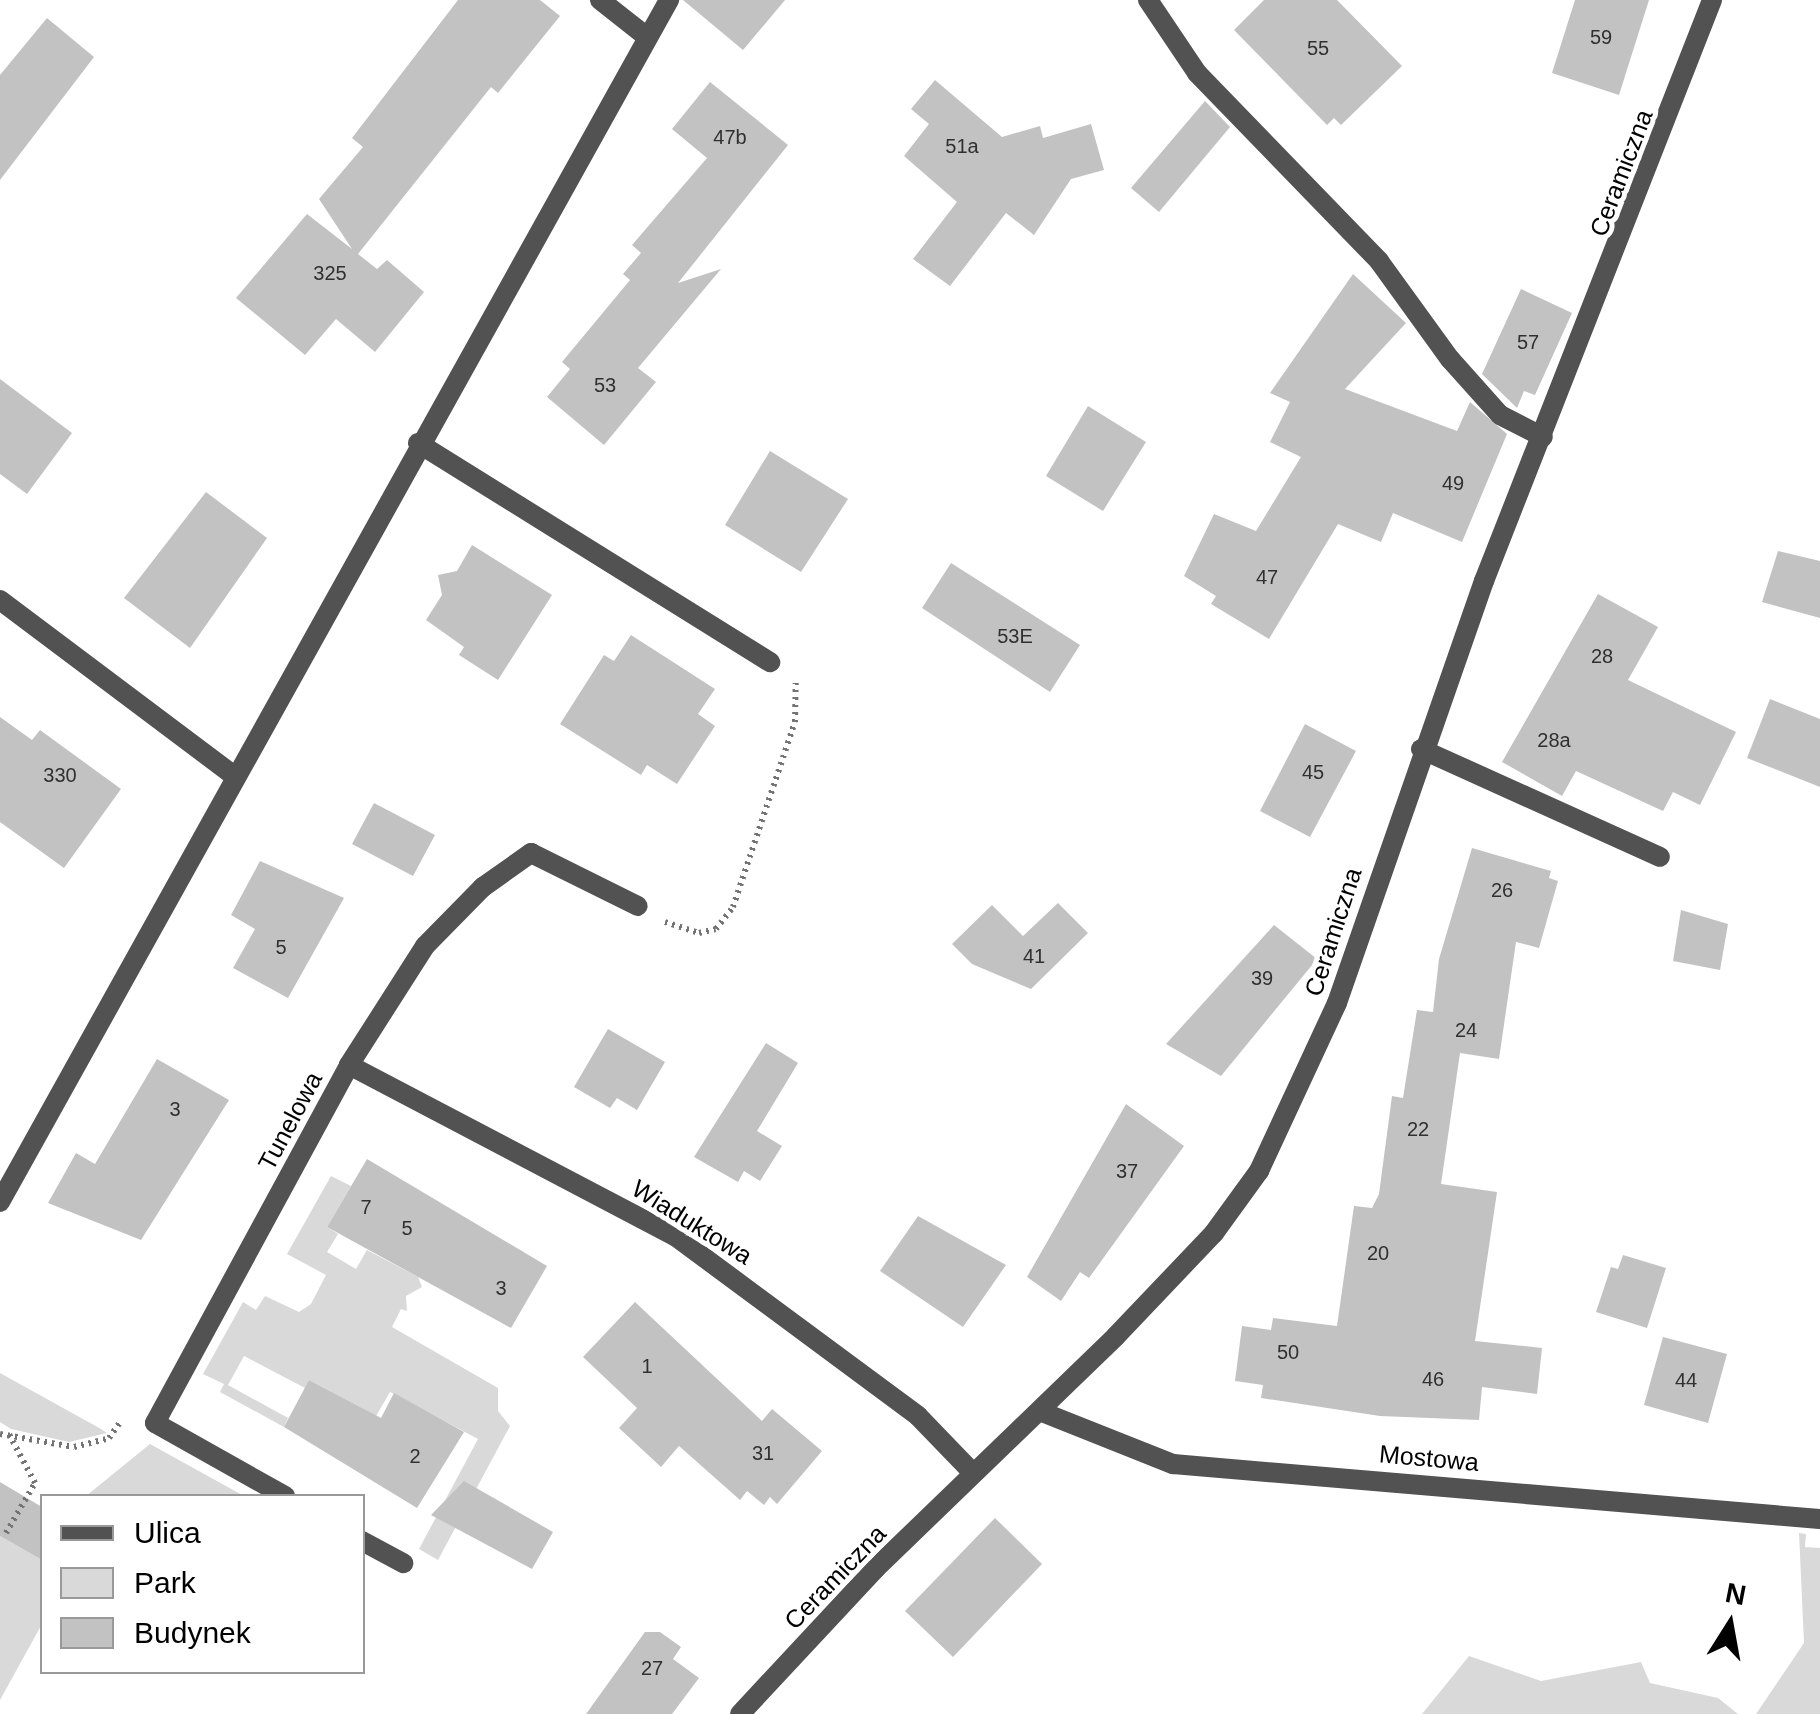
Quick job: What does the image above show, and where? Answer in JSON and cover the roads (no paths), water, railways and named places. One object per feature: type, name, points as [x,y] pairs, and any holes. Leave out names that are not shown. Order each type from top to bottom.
[{"type":"street","points":[[600,0],[646,37]]},
{"type":"street","points":[[0,1202],[232,775],[668,0]]},
{"type":"street","points":[[1148,0],[1197,73],[1379,261],[1462,373],[1500,415],[1544,437]]},
{"type":"street","name":"Ceramiczna","points":[[740,1714],[973,1474],[1042,1412],[1214,1233],[1259,1171],[1298,1098],[1337,1003],[1422,749],[1712,0]]},
{"type":"street","points":[[418,443],[770,662]]},
{"type":"street","points":[[0,600],[232,775]]},
{"type":"street","points":[[1422,749],[1660,857]]},
{"type":"street","name":"Tunelowa","points":[[281,1494],[155,1423],[348,1066],[425,946],[484,888],[531,853],[638,906]]},
{"type":"street","name":"Wiaduktowa","points":[[348,1066],[676,1236],[918,1416],[973,1474]]},
{"type":"street","name":"Mostowa","points":[[1042,1412],[1173,1464],[1820,1519]]},
{"type":"street","points":[[365,1543],[403,1564]]}]
